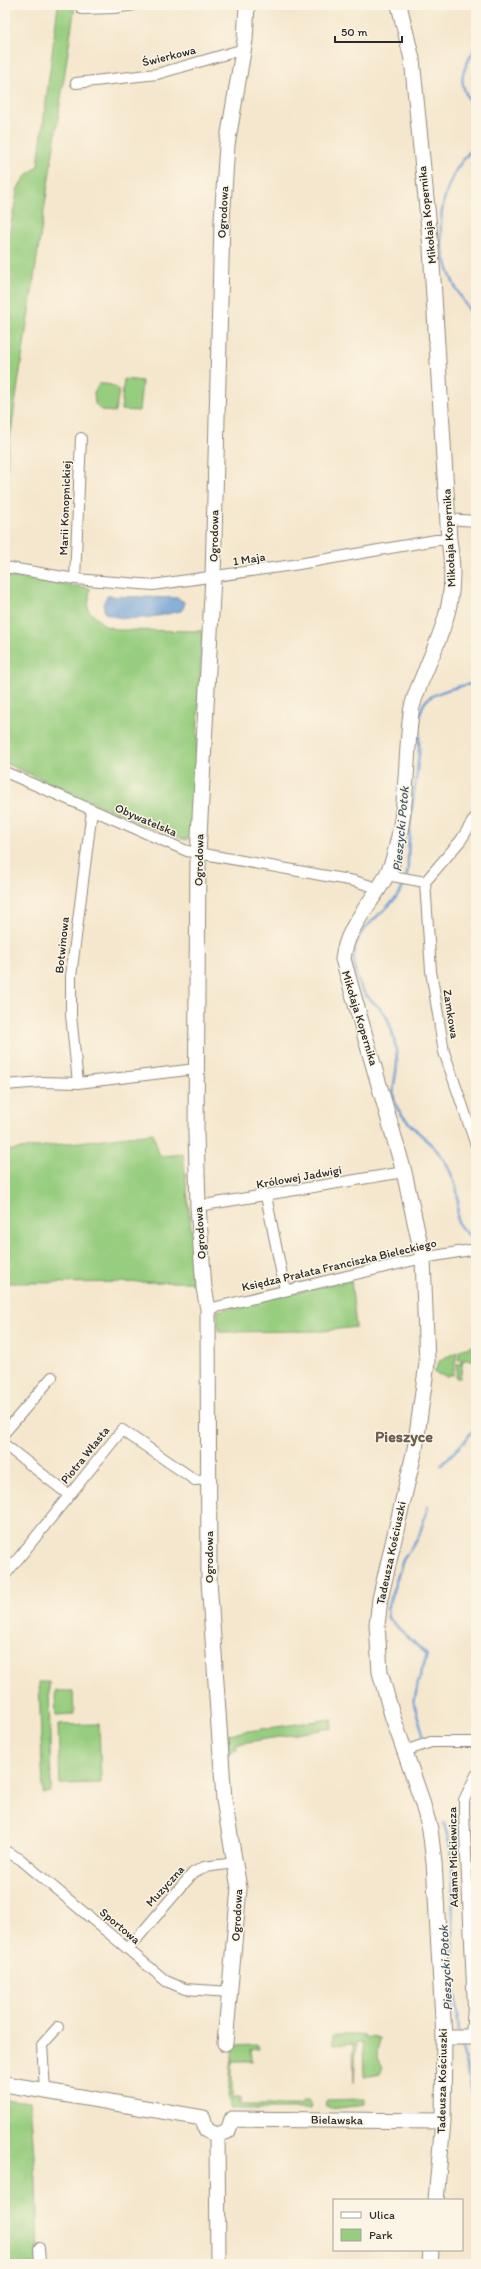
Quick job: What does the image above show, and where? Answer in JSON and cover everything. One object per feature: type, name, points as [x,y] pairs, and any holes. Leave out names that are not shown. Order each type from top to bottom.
[{"type":"street","points":[[82,9],[114,8],[134,5]]},
{"type":"street","name":"Ogrodowa","points":[[225,2043],[231,1992],[239,1888],[224,1800],[208,1580],[208,1309],[204,1288],[198,1206],[196,1069],[198,854],[213,577],[223,213],[227,145],[244,49],[247,5]]},
{"type":"street","name":"Mikołaja Kopernika","points":[[399,5],[412,59],[431,248],[449,540],[453,577],[450,608],[411,712],[406,788],[400,830],[393,860],[387,875],[349,936],[344,948],[343,959],[404,1172],[423,1258],[427,1353]]},
{"type":"street","name":"Świerkowa","points":[[76,83],[157,74],[244,49]]},
{"type":"street","name":"Marii Konopnickiej","points":[[75,579],[81,438]]},
{"type":"street","points":[[448,519],[476,520]]},
{"type":"street","name":"1 Maja","points":[[5,567],[75,579],[153,585],[213,577],[436,540],[449,540]]},
{"type":"street","name":"Obywatelska","points":[[5,772],[187,851],[354,881],[378,888]]},
{"type":"street","name":"Botwinowa","points":[[78,1083],[71,1015],[71,976],[92,810]]},
{"type":"street","points":[[387,875],[425,882],[461,840],[476,816]]},
{"type":"street","name":"Zamkowa","points":[[425,882],[431,971],[444,1052],[476,1145]]},
{"type":"street","points":[[5,1085],[42,1082],[78,1083],[196,1069]]},
{"type":"street","name":"Królowej Jadwigi","points":[[198,1206],[266,1196],[404,1172]]},
{"type":"street","points":[[266,1196],[285,1290]]},
{"type":"street","name":"Księdza Prałata Franciszka Bieleckiego","points":[[208,1309],[423,1258],[476,1249]]},
{"type":"street","name":"Tadeusza Kościuszki","points":[[427,1353],[415,1450],[380,1599],[377,1625],[380,1672],[392,1715],[411,1749],[430,1829],[434,1862],[447,2036],[443,2121],[436,2199]]},
{"type":"street","points":[[5,1432],[52,1377]]},
{"type":"street","name":"Piotra Własta","points":[[5,1575],[122,1430],[195,1480],[209,1479]]},
{"type":"street","points":[[5,1445],[69,1496]]},
{"type":"street","points":[[411,1749],[431,1742],[476,1742]]},
{"type":"street","name":"Adama Mickiewicza","points":[[471,2037],[473,2007],[467,1913],[472,1860],[464,1800],[476,1775]]},
{"type":"street","name":"Sportowa","points":[[5,1852],[20,1859],[166,1980],[185,1990],[231,1992]]},
{"type":"street","name":"Muzyczna","points":[[128,1949],[193,1873],[204,1867],[235,1863]]},
{"type":"street","points":[[45,2090],[42,2045],[58,2027]]},
{"type":"street","points":[[447,2036],[471,2037]]},
{"type":"street","points":[[5,2084],[203,2118],[206,2130],[217,2135],[218,2264]]},
{"type":"street","name":"Bielawska","points":[[217,2135],[228,2131],[232,2119],[443,2121]]},
{"type":"street","points":[[39,2248],[40,2264]]},
{"type":"street","points":[[430,2264],[431,2251]]},
{"type":"green space","points":[[58,5],[75,5],[8,451],[5,498],[5,255],[18,188],[26,176],[38,166]]},
{"type":"green space","points":[[124,379],[142,381],[139,411],[121,410]]},
{"type":"green space","points":[[99,384],[108,384],[119,391],[115,412],[103,411],[95,404],[94,392]]},
{"type":"green space","points":[[5,576],[90,588],[88,610],[105,626],[118,630],[202,631],[193,834],[186,840],[141,824],[5,763]]},
{"type":"green space","points":[[153,1133],[159,1154],[163,1156],[183,1154],[197,1282],[5,1283],[5,1151]]},
{"type":"green space","points":[[351,1280],[356,1327],[322,1331],[219,1332],[217,1311]]},
{"type":"green space","points":[[472,1346],[475,1348],[476,1360],[463,1360],[460,1378],[456,1378],[457,1364],[461,1364],[462,1360],[458,1360],[460,1350]]},
{"type":"green space","points":[[457,1352],[453,1375],[449,1375],[448,1377],[434,1373],[440,1360]]},
{"type":"green space","points":[[39,1682],[49,1682],[51,1792],[43,1793]]},
{"type":"green space","points":[[55,1691],[73,1691],[74,1714],[56,1715]]},
{"type":"green space","points":[[331,1719],[332,1728],[236,1744],[237,1750],[229,1752],[228,1734]]},
{"type":"green space","points":[[99,1724],[101,1783],[60,1784],[58,1725]]},
{"type":"green space","points":[[476,1792],[476,1855],[473,1796]]},
{"type":"green space","points":[[333,2035],[365,2035],[365,2037],[379,2038],[377,2058],[382,2067],[379,2074],[364,2077],[363,2042],[356,2042],[354,2083],[353,2043],[333,2045]]},
{"type":"green space","points":[[258,2045],[259,2049],[251,2050],[252,2061],[232,2061],[232,2095],[228,2096],[233,2046]]},
{"type":"green space","points":[[227,2098],[240,2098],[240,2105],[302,2105],[303,2101],[308,2101],[311,2105],[310,2109],[239,2109],[232,2108]]},
{"type":"green space","points":[[5,2099],[30,2102],[36,2180],[38,2264],[5,2264]]},
{"type":"green space","points":[[364,2099],[364,2105],[330,2109],[325,2105],[327,2100]]},
{"type":"water","points":[[107,596],[178,598],[184,602],[184,607],[181,611],[163,615],[133,619],[123,618],[105,613],[103,604]]},
{"type":"waterway","name":"Pieszycki Potok","points":[[476,47],[465,68],[462,82],[476,116]]},
{"type":"waterway","name":"Pieszycki Potok","points":[[476,141],[472,149],[456,170],[446,193],[442,212],[441,231],[443,250],[455,286],[476,319]]},
{"type":"waterway","name":"Pieszycki Potok","points":[[406,877],[408,870],[410,826],[419,754],[419,720],[422,707],[425,702],[434,695],[464,685],[476,683]]},
{"type":"waterway","name":"Pieszycki Potok","points":[[405,881],[401,891],[394,900],[369,924],[356,942],[354,966],[357,979],[366,996],[385,1014],[391,1029],[397,1059],[394,1090],[395,1103],[403,1117],[436,1150],[447,1165],[457,1191],[458,1222],[461,1228],[476,1240]]},
{"type":"waterway","name":"Pieszycki Potok","points":[[441,1465],[465,1441],[476,1426]]},
{"type":"waterway","name":"Pieszycki Potok","points":[[425,1740],[414,1704],[418,1682],[427,1655],[388,1618],[387,1609],[403,1560],[419,1536],[428,1507]]},
{"type":"waterway","name":"Pieszycki Potok","points":[[444,1823],[452,1855],[454,1982],[459,2032]]},
{"type":"waterway","name":"Pieszycki Potok","points":[[461,2043],[476,2110]]},
{"type":"district","name":"Pieszyce","points":[[404,1436]]}]
